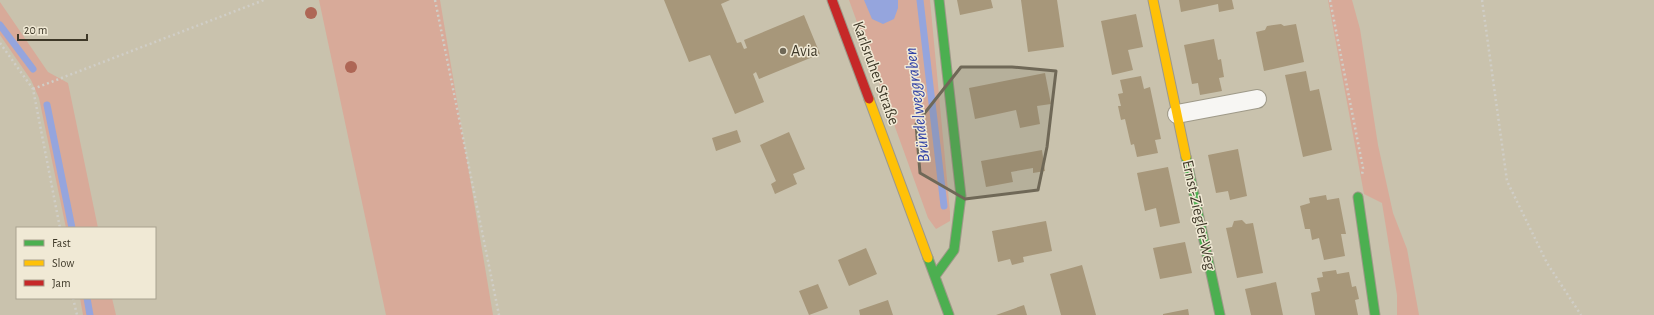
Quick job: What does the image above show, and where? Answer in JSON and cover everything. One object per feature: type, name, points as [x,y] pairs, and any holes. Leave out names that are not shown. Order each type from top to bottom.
[{"type":"street","name":"Karlsruher Straße","points":[[832,0],[949,315]]},
{"type":"street","points":[[935,276],[954,250],[961,196],[939,0]]},
{"type":"street","name":"Ernst-Ziegler-Weg","points":[[1153,0],[1220,315]]},
{"type":"street","points":[[1177,114],[1257,99]]},
{"type":"street","points":[[1358,197],[1375,315]]},
{"type":"path","points":[[33,89],[264,0]]},
{"type":"path","points":[[435,0],[499,315]]},
{"type":"path","points":[[1330,0],[1363,168],[1358,197]]},
{"type":"path","points":[[1482,0],[1507,181],[1547,262],[1581,315]]},
{"type":"path","points":[[0,43],[33,89],[60,227]]},
{"type":"path","points":[[73,299],[77,315]]},
{"type":"highlighted area","points":[[961,67],[1012,67],[1056,71],[1047,147],[1038,190],[965,199],[920,173],[916,124]]},
{"type":"shaded area","points":[[319,0],[440,0],[493,315],[386,315]]},
{"type":"shaded area","points":[[849,0],[930,0],[950,212],[950,221],[936,229],[928,218]]},
{"type":"shaded area","points":[[1328,0],[1352,0],[1360,29],[1378,145],[1393,213],[1407,249],[1419,315],[1397,315],[1397,295],[1382,203],[1364,194]]},
{"type":"shaded area","points":[[0,2],[48,72],[68,83],[98,227],[66,227],[39,98],[31,80],[0,35]]},
{"type":"shaded area","points":[[80,299],[112,299],[116,315],[83,315]]},
{"type":"water","points":[[864,0],[898,0],[898,8],[894,19],[883,24],[872,19]]},
{"type":"building","points":[[664,0],[730,0],[721,4],[737,43],[741,42],[744,49],[747,48],[744,40],[804,15],[820,54],[759,79],[756,72],[753,74],[764,102],[735,114],[710,55],[689,62]]},
{"type":"building","points":[[957,0],[991,0],[993,8],[960,15]]},
{"type":"building","points":[[1021,0],[1057,0],[1064,47],[1028,52]]},
{"type":"building","points":[[1179,0],[1232,0],[1234,9],[1219,12],[1218,4],[1181,12]]},
{"type":"building","points":[[1136,14],[1143,47],[1128,50],[1133,70],[1112,75],[1101,21]]},
{"type":"building","points":[[1281,24],[1284,26],[1296,24],[1304,62],[1264,71],[1256,32],[1265,30],[1267,26]]},
{"type":"building","points":[[1214,39],[1218,60],[1221,59],[1224,77],[1219,78],[1222,91],[1200,95],[1198,83],[1192,84],[1184,45]]},
{"type":"building","points":[[1306,71],[1310,91],[1319,89],[1332,150],[1303,157],[1285,75]]},
{"type":"building","points":[[1045,73],[1051,104],[1037,106],[1040,124],[1020,128],[1016,110],[975,119],[969,88]]},
{"type":"building","points":[[1141,76],[1144,89],[1150,87],[1161,139],[1155,140],[1158,153],[1137,157],[1134,144],[1131,145],[1125,119],[1121,120],[1118,106],[1121,106],[1118,94],[1123,93],[1120,80]]},
{"type":"building","points":[[737,130],[741,142],[716,151],[712,138]]},
{"type":"building","points":[[789,132],[805,169],[793,174],[797,184],[775,194],[771,184],[776,181],[760,145]]},
{"type":"building","points":[[1238,149],[1247,196],[1230,200],[1228,191],[1216,193],[1208,155]]},
{"type":"building","points":[[1042,150],[1045,171],[1033,173],[1033,168],[1011,172],[1013,182],[986,187],[981,161]]},
{"type":"building","points":[[1168,167],[1180,223],[1160,227],[1156,208],[1145,211],[1137,173]]},
{"type":"building","points":[[1326,195],[1327,200],[1339,198],[1346,234],[1341,234],[1345,256],[1324,260],[1319,238],[1312,240],[1310,229],[1305,229],[1300,206],[1310,203],[1309,198]]},
{"type":"building","points":[[1242,220],[1246,224],[1253,223],[1263,273],[1237,278],[1226,228],[1232,227],[1234,221]]},
{"type":"building","points":[[1046,221],[1052,251],[1023,257],[1024,262],[1012,265],[1010,259],[998,262],[992,231]]},
{"type":"building","points":[[1185,242],[1192,273],[1160,279],[1153,248]]},
{"type":"building","points":[[866,248],[877,274],[849,286],[838,260]]},
{"type":"building","points":[[1082,265],[1096,315],[1061,315],[1050,274]]},
{"type":"building","points":[[1336,270],[1337,274],[1349,272],[1352,287],[1356,286],[1359,299],[1355,300],[1358,315],[1315,315],[1311,293],[1320,291],[1317,278],[1323,277],[1322,272]]},
{"type":"building","points":[[1276,282],[1283,315],[1251,315],[1245,289]]},
{"type":"building","points":[[818,284],[828,308],[809,315],[799,291]]},
{"type":"building","points":[[888,300],[893,315],[860,315],[859,310]]},
{"type":"building","points":[[1024,305],[1027,315],[996,315]]},
{"type":"building","points":[[1188,309],[1189,315],[1163,315],[1163,314]]},
{"type":"waterway","name":"Bründelweggraben","points":[[920,0],[944,206]]},
{"type":"waterway","points":[[0,25],[33,69]]},
{"type":"waterway","points":[[47,105],[72,227]]},
{"type":"waterway","points":[[87,299],[90,315]]},
{"type":"traffic: fast","points":[[935,276],[954,250],[961,196],[939,0]]},
{"type":"traffic: fast","points":[[1186,157],[1220,315]]},
{"type":"traffic: fast","points":[[1358,197],[1375,315]]},
{"type":"traffic: fast","points":[[928,258],[949,315]]},
{"type":"traffic: slow","points":[[1153,0],[1186,157]]},
{"type":"traffic: slow","points":[[869,99],[928,258]]},
{"type":"traffic: jam","points":[[832,0],[869,99]]},
{"type":"place","name":"Avia","points":[[783,51]]}]
